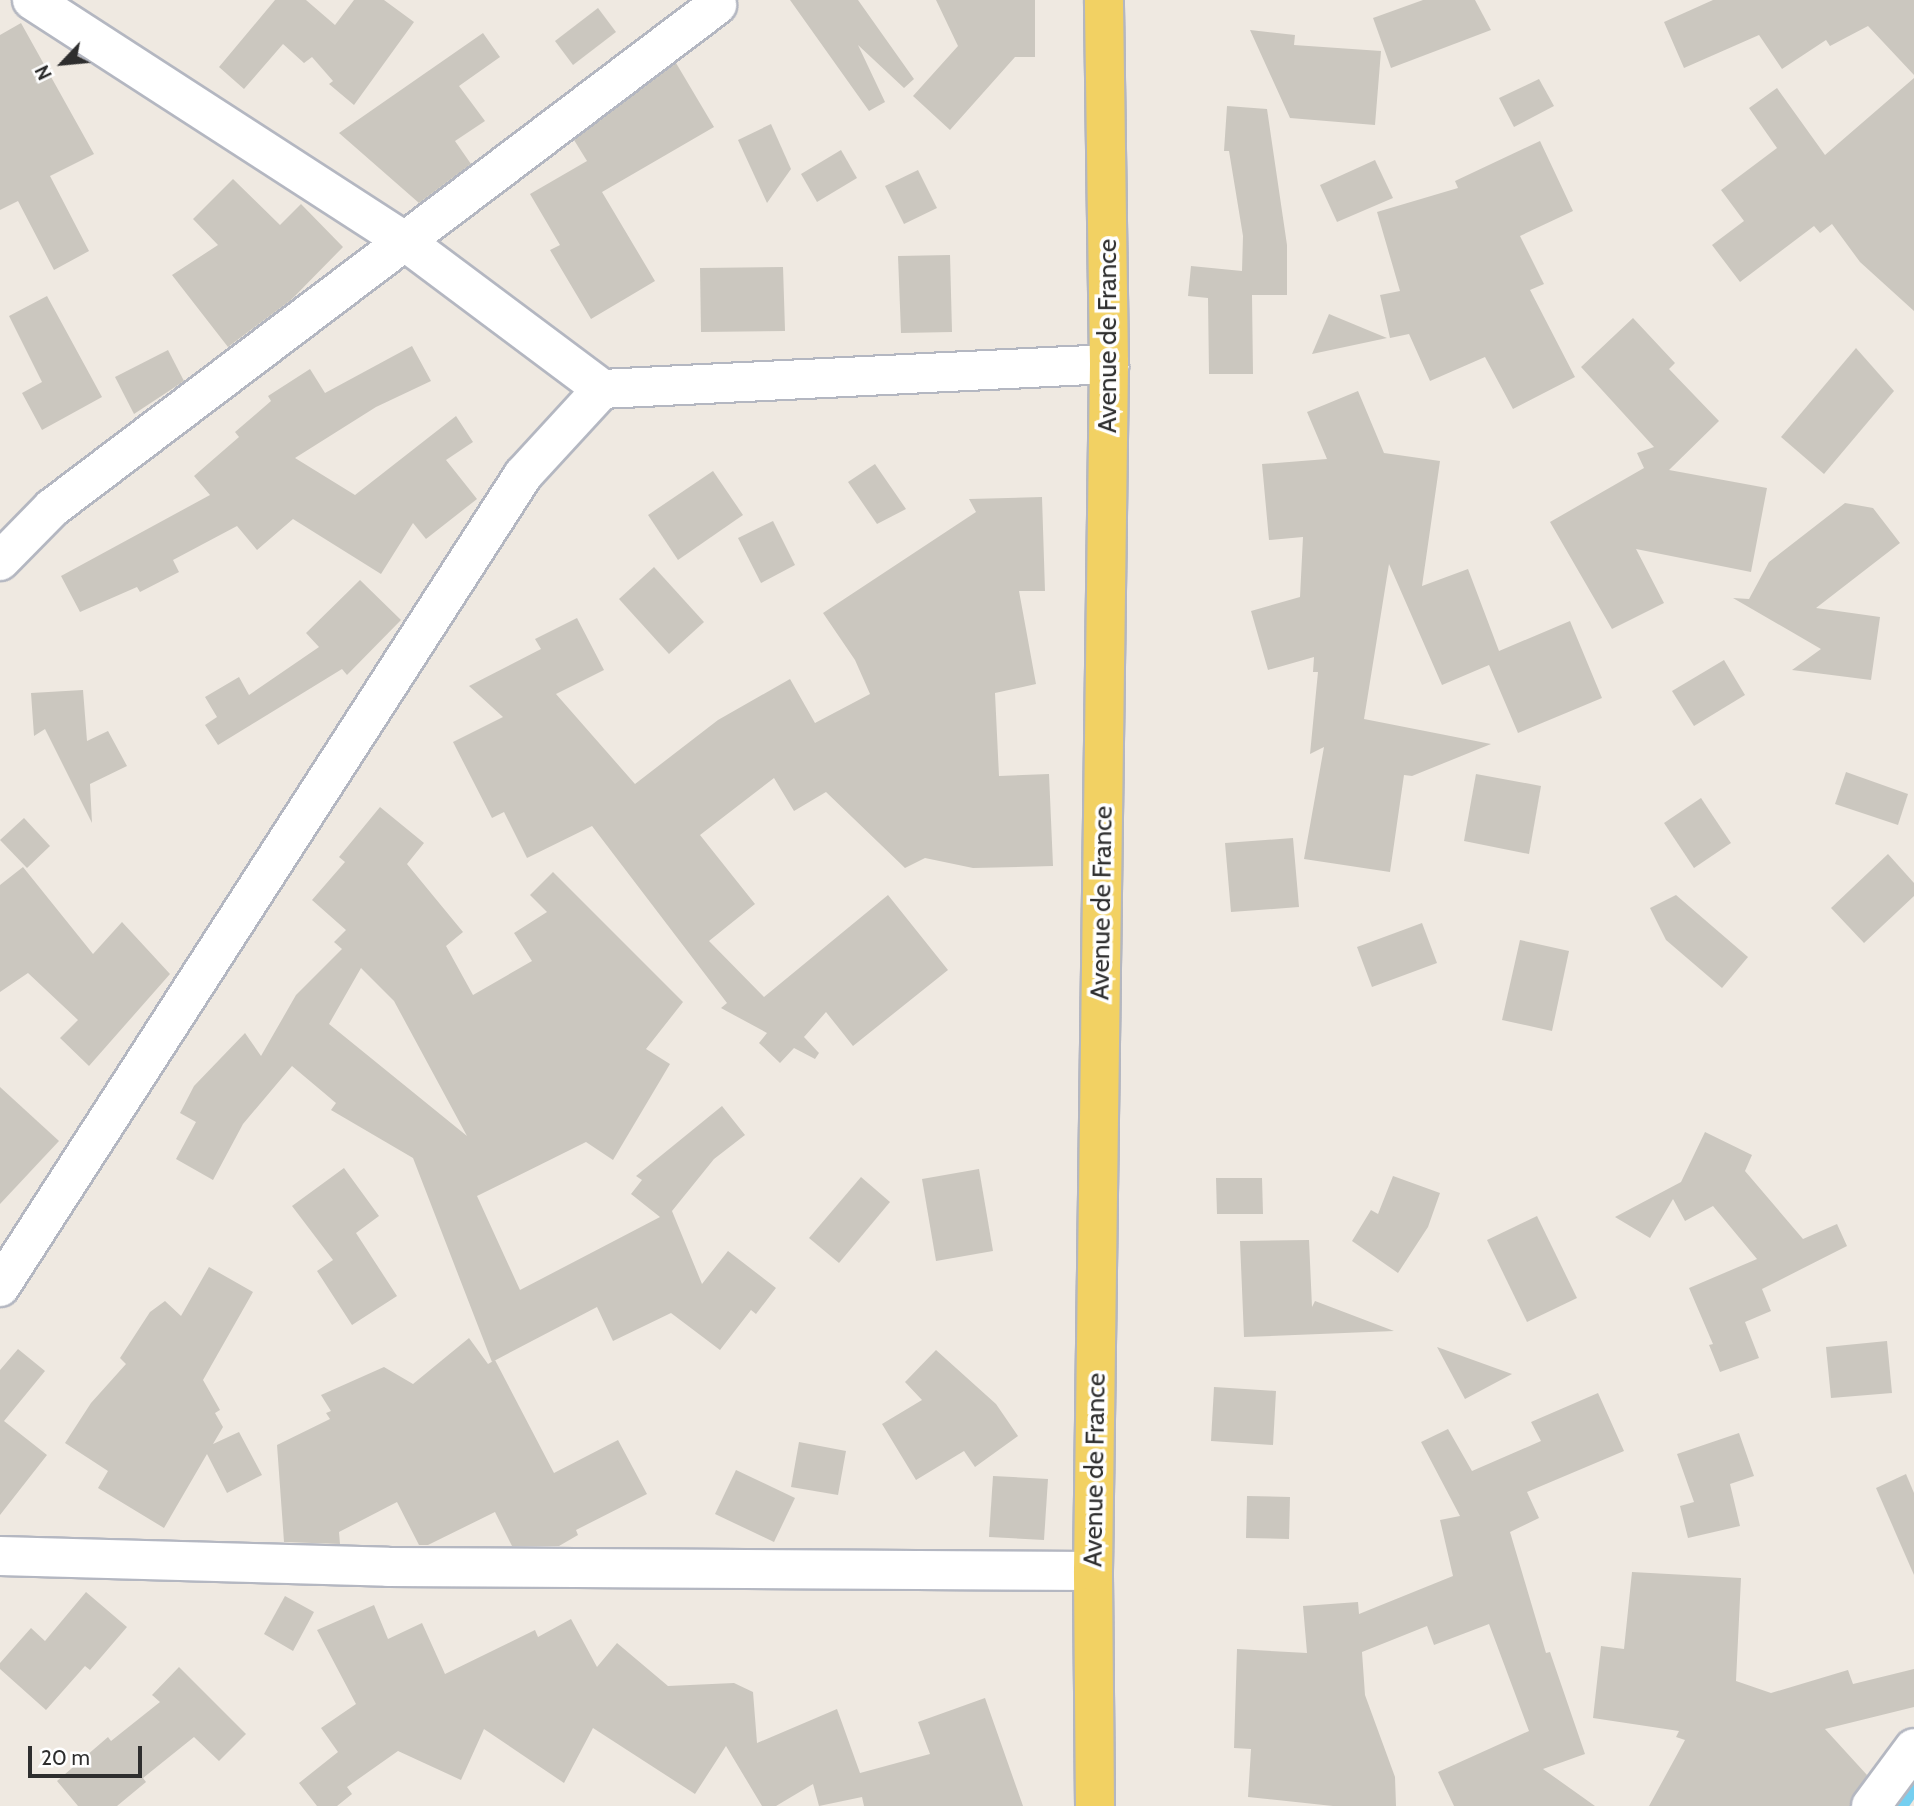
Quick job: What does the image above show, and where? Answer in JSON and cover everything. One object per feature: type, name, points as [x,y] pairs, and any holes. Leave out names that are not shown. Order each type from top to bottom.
[{"type":"main road","name":"Avenue de France","points":[[1095,1806],[1093,1572],[1109,364],[1104,0]]},
{"type":"street","points":[[32,0],[407,243],[602,389],[1109,364]]},
{"type":"street","points":[[0,561],[52,508],[407,243],[718,5]]},
{"type":"street","points":[[0,1287],[523,475],[602,389]]},
{"type":"street","points":[[0,1556],[388,1567],[1093,1572]]},
{"type":"street","points":[[1871,1806],[1914,1748]]},
{"type":"building","points":[[275,0],[306,0],[335,25],[354,0],[384,0],[414,22],[354,105],[329,84],[333,81],[312,57],[304,63],[283,44],[244,89],[219,67]]},
{"type":"building","points":[[790,0],[858,0],[914,79],[904,88],[858,45],[885,102],[869,111]]},
{"type":"building","points":[[936,0],[1035,0],[1035,57],[1015,57],[950,130],[913,96],[958,46]]},
{"type":"building","points":[[1423,0],[1475,0],[1491,30],[1391,68],[1373,18]]},
{"type":"building","points":[[1713,0],[1914,0],[1914,75],[1868,26],[1830,46],[1826,40],[1782,69],[1759,35],[1684,68],[1664,22]]},
{"type":"building","points":[[598,8],[616,32],[573,65],[555,41]]},
{"type":"building","points":[[21,23],[94,154],[50,176],[89,251],[54,270],[18,201],[0,210],[0,35]]},
{"type":"building","points":[[1250,30],[1295,35],[1294,45],[1381,51],[1375,125],[1290,118]]},
{"type":"building","points":[[483,33],[500,57],[459,86],[485,121],[455,141],[471,164],[419,203],[339,133]]},
{"type":"building","points":[[676,63],[714,127],[602,192],[655,281],[591,319],[550,250],[560,245],[530,194],[587,161],[574,140]]},
{"type":"building","points":[[1914,78],[1914,311],[1860,262],[1832,224],[1820,233],[1814,226],[1740,282],[1712,245],[1744,221],[1721,190],[1777,148],[1749,108],[1777,88],[1825,155]]},
{"type":"building","points":[[1539,79],[1554,106],[1514,127],[1499,98]]},
{"type":"building","points":[[1227,106],[1267,109],[1287,245],[1287,295],[1252,295],[1253,374],[1209,374],[1208,298],[1188,296],[1191,266],[1242,271],[1243,236],[1229,151],[1224,151]]},
{"type":"building","points":[[771,124],[791,169],[767,203],[738,140]]},
{"type":"building","points":[[1540,141],[1573,211],[1520,236],[1544,284],[1530,290],[1575,377],[1513,409],[1485,357],[1430,381],[1409,334],[1390,338],[1380,295],[1400,291],[1377,212],[1458,188],[1455,181]]},
{"type":"building","points":[[841,150],[857,178],[817,202],[801,174]]},
{"type":"building","points":[[1375,160],[1393,198],[1337,222],[1320,185]]},
{"type":"building","points":[[918,170],[937,208],[904,224],[885,186]]},
{"type":"building","points":[[233,179],[280,225],[301,204],[343,247],[291,300],[228,347],[172,275],[218,245],[193,219]]},
{"type":"building","points":[[950,255],[952,332],[901,333],[898,256]]},
{"type":"building","points":[[783,267],[785,331],[701,332],[700,268]]},
{"type":"building","points":[[47,296],[102,397],[42,430],[22,393],[42,382],[9,316]]},
{"type":"building","points":[[1329,314],[1387,338],[1312,354]]},
{"type":"building","points":[[1633,318],[1675,363],[1669,369],[1719,421],[1669,470],[1767,488],[1751,572],[1636,549],[1664,603],[1612,629],[1550,522],[1644,468],[1637,453],[1654,447],[1581,367]]},
{"type":"building","points":[[412,346],[431,381],[376,407],[295,458],[355,495],[456,416],[473,442],[446,460],[477,499],[426,539],[413,523],[381,574],[293,519],[257,550],[237,526],[173,560],[179,572],[140,592],[137,587],[80,612],[61,576],[210,495],[194,476],[239,437],[235,432],[271,401],[268,396],[310,369],[325,393]]},
{"type":"building","points":[[1856,348],[1894,391],[1824,474],[1781,437]]},
{"type":"building","points":[[168,350],[184,381],[134,414],[115,377]]},
{"type":"building","points":[[1358,391],[1384,453],[1440,461],[1422,586],[1468,569],[1499,651],[1570,621],[1602,698],[1518,733],[1489,665],[1442,685],[1389,564],[1364,719],[1491,744],[1412,776],[1404,775],[1390,872],[1304,859],[1324,747],[1310,754],[1318,672],[1313,672],[1314,657],[1268,670],[1251,611],[1300,597],[1303,537],[1269,540],[1262,464],[1327,459],[1307,412]]},
{"type":"building","points":[[875,464],[906,509],[877,524],[848,482]]},
{"type":"building","points":[[713,471],[743,515],[678,560],[648,515]]},
{"type":"building","points":[[1042,497],[1045,591],[1019,591],[1036,684],[995,693],[999,776],[1049,774],[1053,866],[973,868],[925,858],[905,868],[826,792],[794,811],[774,778],[700,835],[755,904],[709,941],[764,997],[888,895],[948,970],[853,1046],[826,1012],[804,1037],[819,1053],[815,1059],[794,1048],[780,1063],[759,1043],[767,1033],[721,1008],[727,1003],[592,826],[527,858],[504,812],[492,818],[453,742],[503,717],[469,686],[541,649],[535,639],[577,618],[604,670],[556,694],[635,784],[718,720],[790,679],[815,723],[870,694],[855,660],[823,613],[976,512],[969,499]]},
{"type":"building","points":[[1845,503],[1873,508],[1900,543],[1816,608],[1880,617],[1871,680],[1792,670],[1821,649],[1733,598],[1749,599],[1769,562]]},
{"type":"building","points":[[773,521],[795,565],[761,583],[738,538]]},
{"type":"building","points":[[654,567],[704,622],[669,654],[619,599]]},
{"type":"building","points":[[360,580],[401,620],[347,675],[342,669],[218,745],[205,725],[217,717],[205,697],[239,677],[249,695],[319,647],[306,633]]},
{"type":"building","points":[[1724,660],[1745,695],[1694,726],[1672,691]]},
{"type":"building","points":[[83,690],[87,741],[108,731],[127,766],[90,784],[92,823],[45,729],[34,736],[31,693]]},
{"type":"building","points":[[1846,772],[1908,794],[1898,825],[1835,804]]},
{"type":"building","points":[[1476,774],[1541,786],[1529,854],[1464,841]]},
{"type":"building","points":[[1701,798],[1731,843],[1694,868],[1664,823]]},
{"type":"building","points":[[380,807],[424,843],[407,864],[463,932],[446,946],[473,995],[532,961],[514,933],[547,912],[530,895],[553,872],[683,1002],[646,1049],[670,1064],[613,1160],[586,1142],[477,1196],[520,1290],[660,1217],[631,1194],[642,1180],[636,1176],[722,1106],[745,1135],[714,1159],[672,1211],[702,1284],[728,1251],[776,1288],[756,1314],[751,1310],[720,1350],[671,1313],[613,1341],[597,1307],[492,1362],[413,1158],[331,1110],[336,1103],[292,1066],[243,1124],[213,1180],[176,1159],[196,1122],[180,1113],[194,1086],[245,1033],[261,1056],[296,995],[342,949],[334,942],[346,930],[312,900],[345,862],[339,857]],"holes":[[[361,968],[394,1001],[467,1136],[329,1024]]]},
{"type":"building","points":[[24,818],[50,846],[27,868],[0,840]]},
{"type":"building","points":[[1293,838],[1299,907],[1231,912],[1225,843]]},
{"type":"building","points":[[1888,854],[1914,883],[1914,896],[1864,943],[1831,908]]},
{"type":"building","points":[[23,867],[93,954],[122,922],[170,974],[89,1066],[60,1038],[78,1020],[28,973],[0,992],[0,885]]},
{"type":"building","points":[[1676,895],[1748,957],[1722,988],[1666,940],[1650,908]]},
{"type":"building","points":[[1422,923],[1437,963],[1372,987],[1357,947]]},
{"type":"building","points":[[1520,940],[1569,951],[1552,1031],[1502,1020]]},
{"type":"building","points":[[0,1087],[59,1141],[0,1204]]},
{"type":"building","points":[[1705,1132],[1752,1155],[1745,1171],[1803,1239],[1837,1224],[1847,1246],[1762,1289],[1771,1311],[1745,1322],[1759,1358],[1720,1372],[1709,1345],[1713,1344],[1689,1288],[1757,1259],[1713,1206],[1685,1221],[1673,1199],[1650,1238],[1615,1217],[1681,1182]]},
{"type":"building","points":[[344,1168],[379,1216],[356,1233],[397,1296],[352,1325],[317,1271],[333,1260],[292,1206]]},
{"type":"building","points":[[979,1169],[993,1251],[936,1261],[922,1179]]},
{"type":"building","points":[[1393,1176],[1440,1193],[1428,1227],[1398,1273],[1352,1241],[1371,1210],[1378,1214]]},
{"type":"building","points":[[861,1177],[890,1202],[839,1263],[809,1238]]},
{"type":"building","points":[[1216,1178],[1262,1178],[1263,1214],[1217,1214]]},
{"type":"building","points":[[1537,1216],[1577,1298],[1527,1322],[1487,1240]]},
{"type":"building","points":[[1309,1240],[1312,1307],[1315,1301],[1394,1331],[1244,1337],[1240,1241]]},
{"type":"building","points":[[209,1267],[253,1292],[203,1380],[220,1410],[215,1413],[223,1427],[213,1444],[239,1432],[262,1475],[227,1493],[207,1454],[164,1528],[98,1488],[108,1471],[65,1443],[91,1403],[126,1364],[120,1358],[150,1312],[165,1301],[181,1316]]},
{"type":"building","points":[[469,1338],[488,1364],[495,1360],[554,1473],[618,1440],[647,1494],[576,1530],[578,1535],[559,1546],[512,1546],[495,1512],[428,1545],[419,1545],[397,1502],[339,1532],[340,1544],[284,1542],[277,1445],[330,1419],[326,1413],[331,1411],[321,1395],[384,1367],[413,1384]]},
{"type":"building","points":[[1887,1341],[1892,1393],[1831,1398],[1826,1347]]},
{"type":"building","points":[[1437,1347],[1512,1374],[1465,1399]]},
{"type":"building","points":[[18,1349],[45,1371],[4,1421],[47,1455],[0,1515],[0,1370]]},
{"type":"building","points":[[936,1350],[996,1404],[1018,1436],[975,1467],[964,1451],[916,1480],[882,1424],[922,1400],[905,1382]]},
{"type":"building","points":[[1214,1387],[1276,1391],[1273,1445],[1211,1441]]},
{"type":"building","points":[[1598,1393],[1624,1451],[1527,1492],[1539,1518],[1510,1532],[1546,1653],[1550,1652],[1585,1754],[1543,1769],[1595,1806],[1454,1806],[1438,1772],[1529,1731],[1489,1624],[1434,1645],[1427,1626],[1362,1652],[1365,1695],[1395,1777],[1396,1806],[1333,1806],[1248,1797],[1251,1749],[1234,1748],[1237,1649],[1307,1653],[1303,1606],[1358,1602],[1359,1614],[1453,1576],[1440,1520],[1460,1516],[1421,1442],[1448,1429],[1472,1471],[1541,1441],[1531,1422]]},
{"type":"building","points":[[1739,1433],[1754,1476],[1730,1484],[1740,1526],[1688,1538],[1680,1506],[1694,1502],[1677,1454]]},
{"type":"building","points":[[799,1442],[846,1451],[838,1495],[791,1487]]},
{"type":"building","points":[[736,1470],[795,1498],[774,1542],[715,1514]]},
{"type":"building","points":[[1906,1474],[1914,1493],[1914,1575],[1876,1488]]},
{"type":"building","points":[[993,1476],[1048,1479],[1044,1540],[989,1537]]},
{"type":"building","points":[[1247,1496],[1290,1497],[1289,1539],[1246,1538]]},
{"type":"building","points":[[1632,1572],[1741,1578],[1736,1681],[1771,1693],[1848,1670],[1853,1684],[1914,1669],[1914,1707],[1825,1729],[1867,1775],[1850,1806],[1649,1806],[1685,1740],[1676,1737],[1679,1731],[1593,1718],[1601,1646],[1624,1649]]},
{"type":"building","points":[[86,1592],[127,1627],[90,1670],[85,1666],[46,1710],[0,1669],[0,1663],[31,1628],[45,1641]]},
{"type":"building","points":[[285,1596],[314,1612],[293,1651],[264,1634]]},
{"type":"building","points":[[374,1605],[388,1639],[422,1623],[445,1674],[535,1630],[538,1637],[571,1619],[597,1667],[617,1643],[668,1686],[734,1683],[753,1692],[757,1743],[837,1709],[860,1773],[930,1754],[918,1722],[985,1698],[1023,1806],[864,1806],[862,1797],[819,1806],[813,1784],[776,1806],[762,1806],[726,1746],[695,1794],[593,1728],[564,1783],[484,1729],[461,1780],[398,1751],[347,1787],[352,1794],[337,1806],[317,1806],[299,1783],[338,1752],[321,1728],[356,1704],[317,1630]]},
{"type":"building","points":[[179,1667],[246,1734],[219,1761],[194,1737],[143,1778],[146,1782],[117,1806],[78,1806],[57,1781],[108,1737],[111,1741],[160,1702],[152,1695]]},
{"type":"waterway","points":[[1902,1806],[1914,1789]]}]
